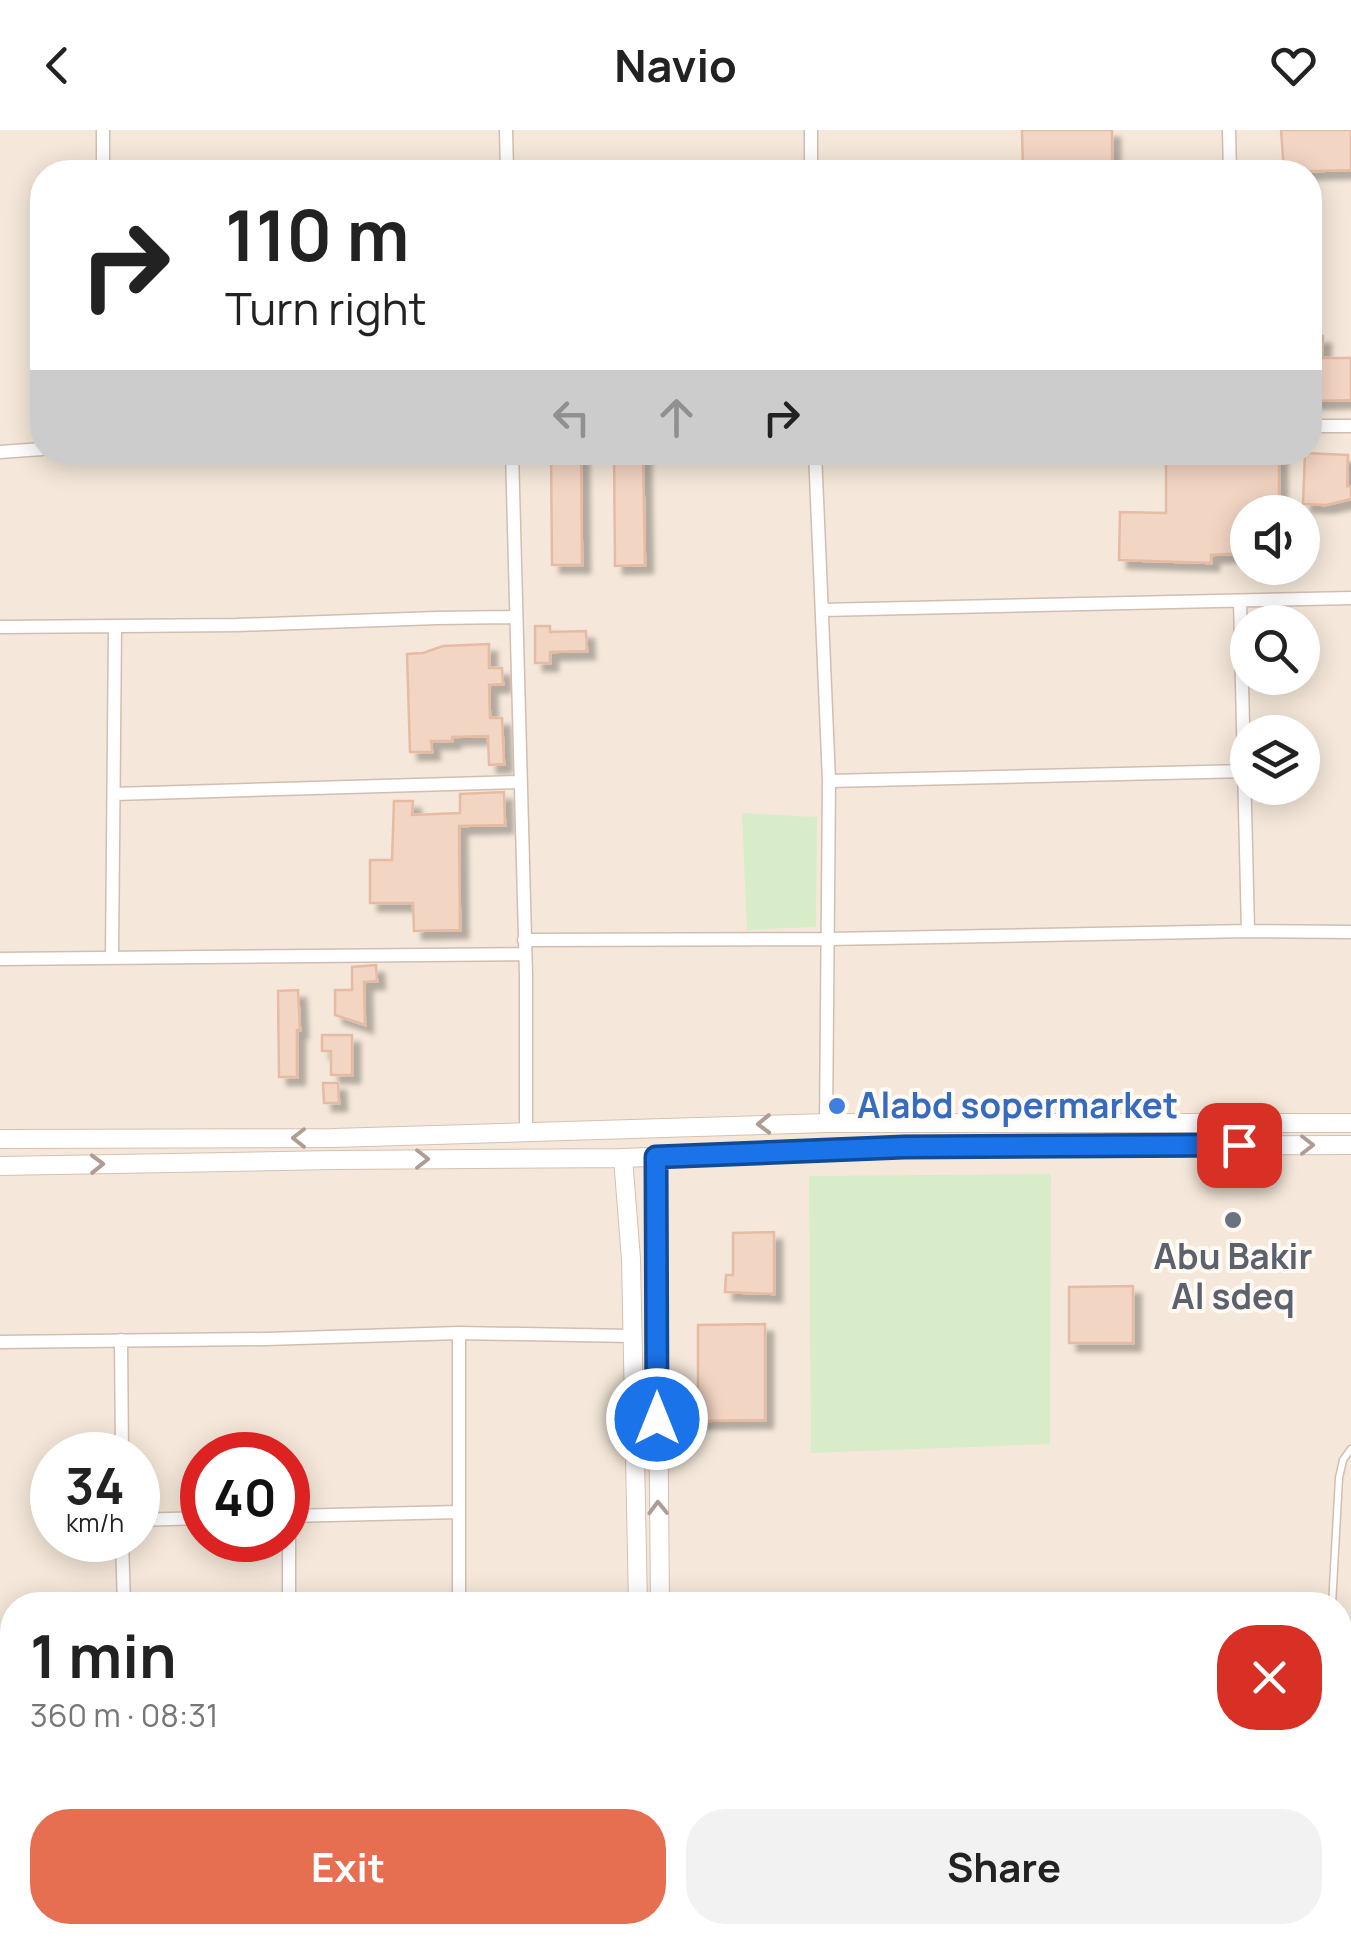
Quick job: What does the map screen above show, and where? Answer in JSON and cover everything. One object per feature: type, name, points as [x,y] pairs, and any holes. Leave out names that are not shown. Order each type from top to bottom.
[{"type":"street","points":[[102,130],[103,160]]},
{"type":"street","points":[[506,130],[507,160]]},
{"type":"street","points":[[811,130],[812,160]]},
{"type":"street","points":[[1229,130],[1230,160]]},
{"type":"street","points":[[1322,426],[1351,426]]},
{"type":"street","points":[[0,452],[30,450]]},
{"type":"street","points":[[512,465],[526,1132]]},
{"type":"street","points":[[816,465],[829,781],[826,1123]]},
{"type":"street","points":[[822,610],[1351,598]]},
{"type":"street","points":[[1240,602],[1244,715]]},
{"type":"street","points":[[0,626],[237,625],[516,617]]},
{"type":"street","points":[[112,957],[115,626]]},
{"type":"street","points":[[829,781],[1230,771]]},
{"type":"street","points":[[114,794],[520,782]]},
{"type":"street","points":[[1246,805],[1248,931]]},
{"type":"street","points":[[0,959],[828,939],[1351,932]]},
{"type":"street","points":[[0,1139],[334,1138],[826,1123],[1351,1124]]},
{"type":"street","points":[[904,1147],[905,1123]]},
{"type":"street","points":[[334,1138],[335,1160]]},
{"type":"street","points":[[0,1166],[623,1158],[904,1147],[1351,1145]]},
{"type":"street","points":[[656,1157],[660,1592]]},
{"type":"street","points":[[623,1158],[631,1259],[638,1592]]},
{"type":"street","points":[[631,1259],[656,1259]]},
{"type":"street","points":[[0,1342],[266,1340],[458,1333],[632,1336]]},
{"type":"street","points":[[458,1333],[459,1592]]},
{"type":"street","points":[[121,1340],[122,1432]]},
{"type":"street","points":[[310,1515],[459,1512]]},
{"type":"street","points":[[123,1562],[124,1592]]},
{"type":"street","points":[[288,1562],[288,1592]]},
{"type":"lane","points":[[1333,1592],[1339,1478],[1351,1448]]},
{"type":"shaded area","points":[[0,130],[1351,130],[1351,1592],[0,1592]]},
{"type":"green space","points":[[742,813],[817,817],[816,927],[747,930]]},
{"type":"green space","points":[[1051,1174],[1050,1444],[811,1453],[809,1176]]},
{"type":"building","points":[[1022,130],[1112,130],[1112,160],[1023,160]]},
{"type":"building","points":[[1281,130],[1351,130],[1351,170],[1322,171],[1322,160],[1283,160]]},
{"type":"building","points":[[1322,358],[1351,358],[1351,400],[1322,401]]},
{"type":"building","points":[[1322,454],[1348,455],[1347,486],[1351,487],[1351,499],[1320,505],[1320,495],[1303,495],[1305,465],[1322,465]]},
{"type":"building","points":[[551,465],[581,465],[582,565],[552,565]]},
{"type":"building","points":[[614,465],[643,465],[645,565],[615,566]]},
{"type":"building","points":[[1166,465],[1279,465],[1279,495],[1230,495],[1230,554],[1211,555],[1211,563],[1119,560],[1120,512],[1166,513]]},
{"type":"building","points":[[535,626],[550,626],[550,632],[586,631],[587,651],[550,652],[550,663],[535,663]]},
{"type":"building","points":[[489,644],[489,668],[502,668],[503,684],[489,685],[490,718],[502,718],[504,764],[489,765],[488,736],[431,741],[432,752],[410,752],[407,654],[443,646]]},
{"type":"building","points":[[504,792],[505,825],[459,826],[460,930],[414,931],[413,903],[370,903],[370,860],[392,860],[394,801],[413,801],[412,815],[460,813],[460,794]]},
{"type":"building","points":[[376,965],[377,981],[364,982],[365,1025],[335,1015],[335,990],[352,990],[352,967]]},
{"type":"building","points":[[298,990],[297,1077],[279,1077],[278,991]]},
{"type":"building","points":[[322,1035],[352,1035],[352,1075],[331,1075],[331,1051],[322,1051]]},
{"type":"building","points":[[323,1083],[338,1083],[339,1103],[324,1103]]},
{"type":"building","points":[[774,1232],[774,1294],[725,1292],[726,1275],[733,1275],[733,1233]]},
{"type":"building","points":[[1133,1286],[1133,1343],[1069,1343],[1069,1287]]},
{"type":"building","points":[[765,1324],[765,1420],[698,1421],[698,1325]]},
{"type":"place","name":"Alabd sopermarket","points":[[837,1106]]},
{"type":"place","name":"Abu Bakir Al sdeq","points":[[1233,1220]]},
{"type":"route","points":[[657,1419],[656,1157],[904,1147],[1239,1145]]}]
